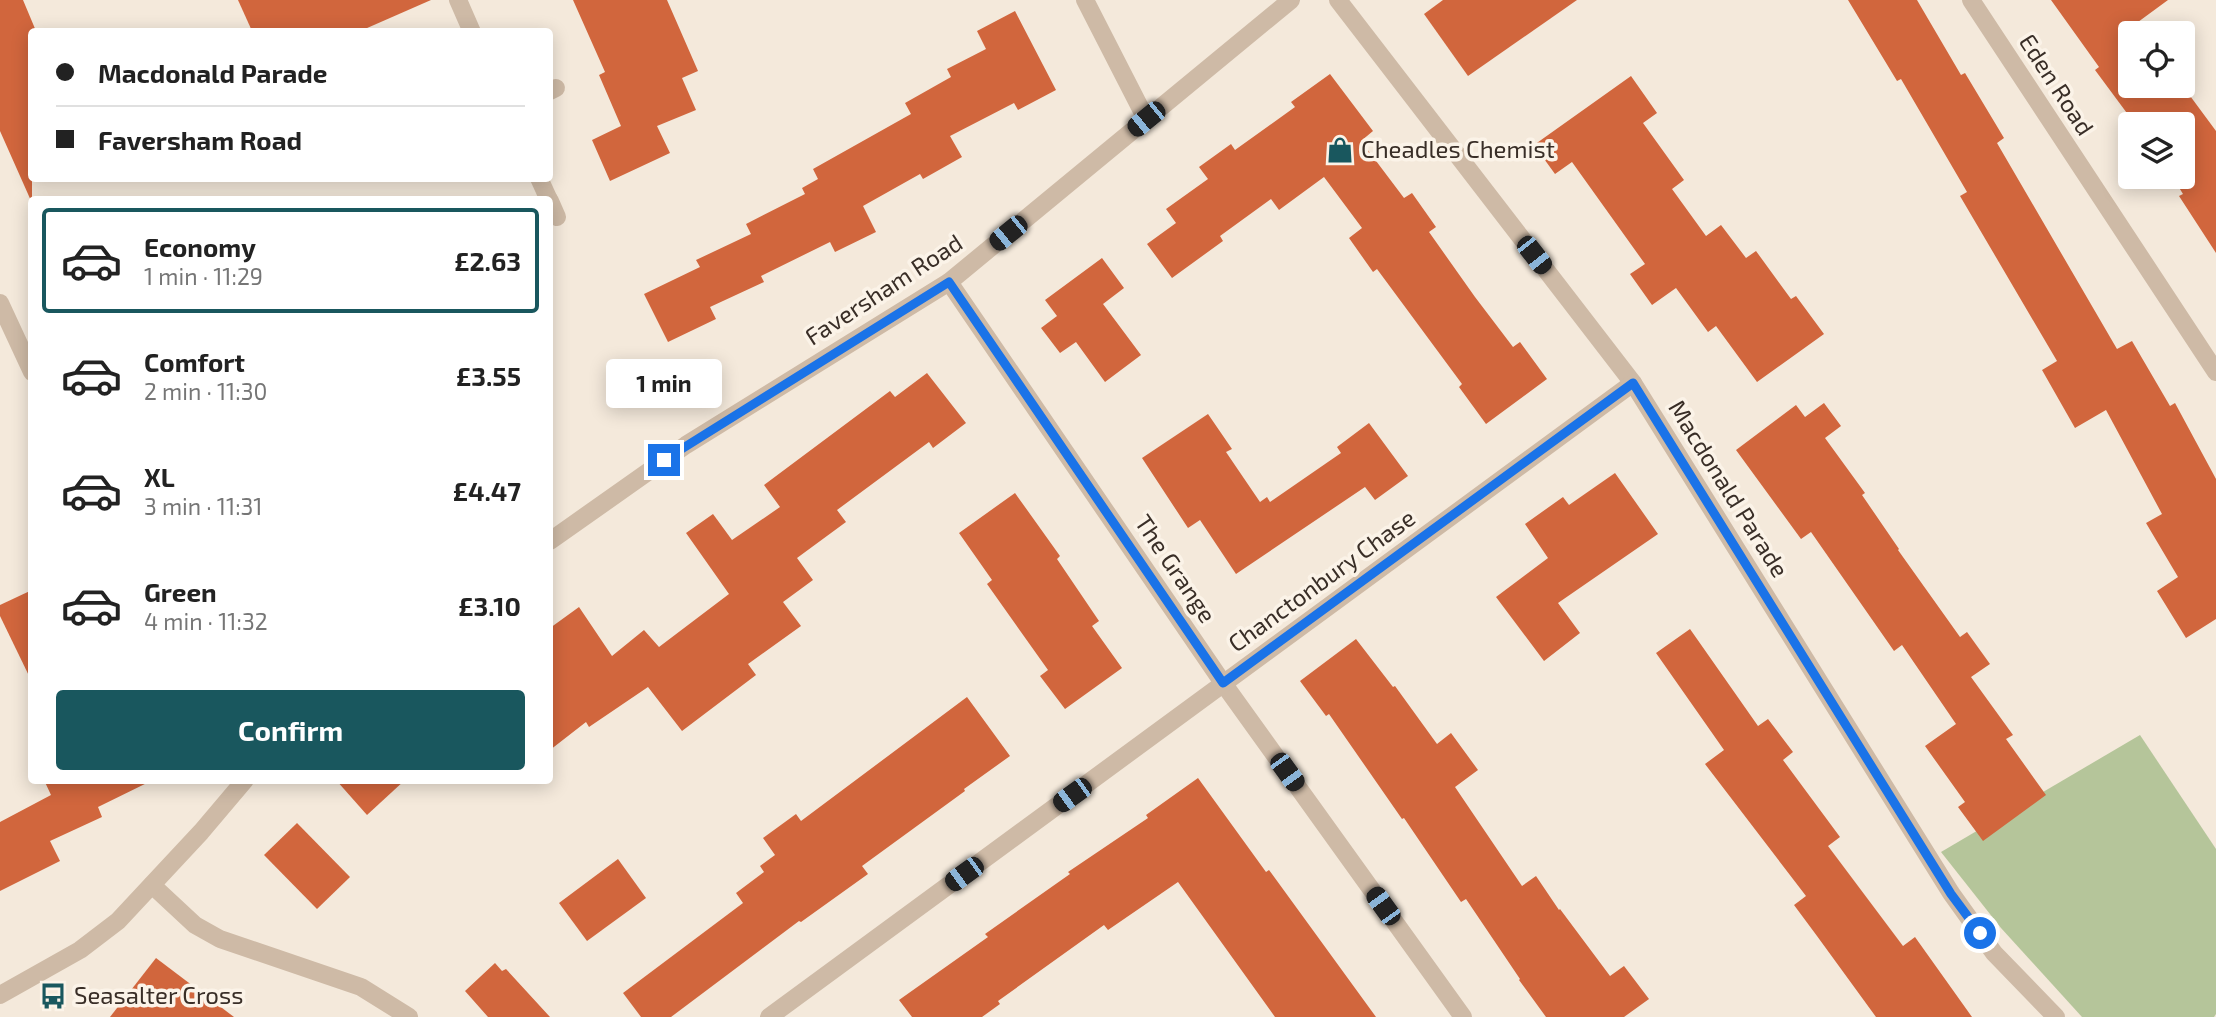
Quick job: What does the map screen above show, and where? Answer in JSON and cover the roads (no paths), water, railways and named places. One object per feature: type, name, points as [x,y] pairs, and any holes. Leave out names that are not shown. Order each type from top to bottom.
[{"type":"street","points":[[458,0],[470,28]]},
{"type":"street","points":[[1085,0],[1146,119]]},
{"type":"street","name":"Faversham Road","points":[[553,539],[686,445],[949,282],[1291,0]]},
{"type":"street","name":"Macdonald Parade","points":[[1338,0],[1633,383],[1951,894],[1994,953],[2056,1017]]},
{"type":"street","name":"Eden Road","points":[[1971,0],[2216,372]]},
{"type":"street","name":"The Grange","points":[[949,282],[1223,683],[1463,1017]]},
{"type":"street","points":[[0,303],[28,363]]},
{"type":"street","name":"Chanctonbury Chase","points":[[769,1017],[1633,383]]},
{"type":"street","points":[[0,995],[80,950],[118,921],[201,832],[239,784]]},
{"type":"street","points":[[152,885],[195,925],[220,939],[361,987],[408,1017]]},
{"type":"place","name":"Cheadles Chemist","points":[[1340,150]]},
{"type":"place","name":"Seasalter Cross","points":[[53,996]]}]
